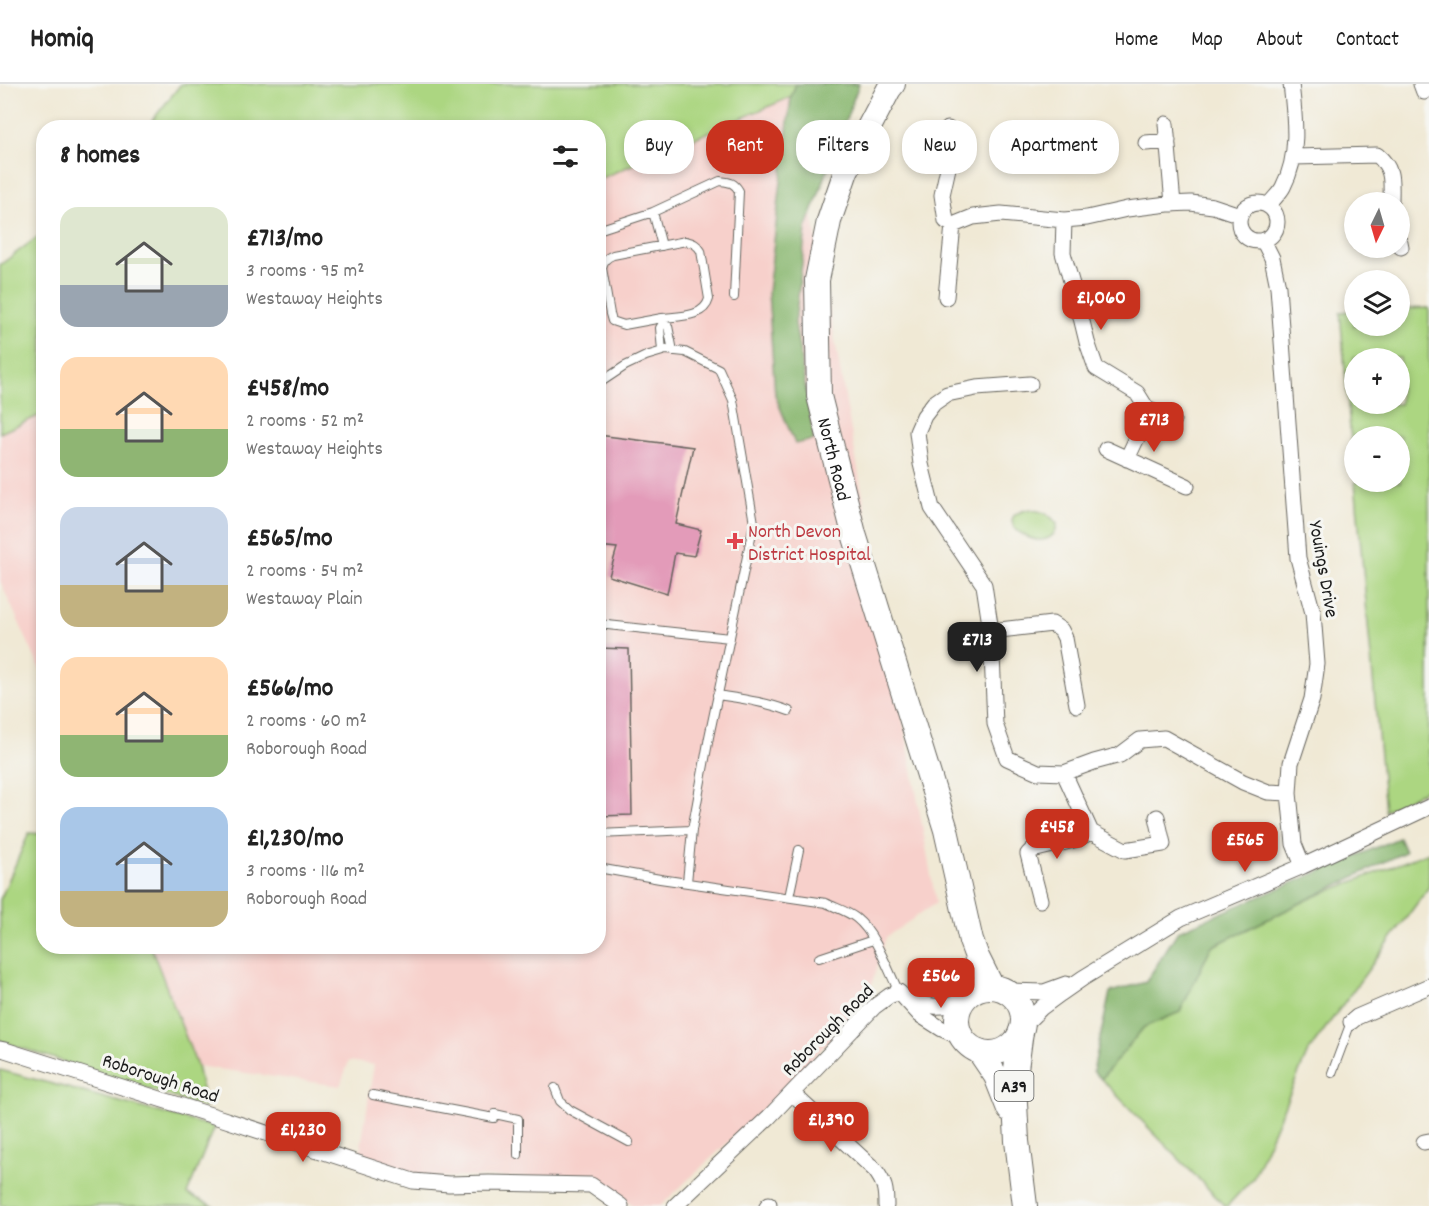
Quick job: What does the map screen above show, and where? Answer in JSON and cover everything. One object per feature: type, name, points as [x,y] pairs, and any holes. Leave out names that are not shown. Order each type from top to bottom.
[{"type":"main road","name":"North Road","points":[[894,84],[889,89],[846,171],[829,221],[818,280],[819,396],[855,534],[946,830],[971,941],[977,957],[1000,989]]},
{"type":"main road","name":"North Road","points":[[966,998],[971,941]]},
{"type":"main road","points":[[983,987],[1000,989],[1012,995],[1023,1013],[1022,1029],[1012,1045],[996,1052],[971,1045],[959,1032],[957,1019],[960,1006],[966,998],[975,990],[983,987]]},
{"type":"main road","name":"A39","points":[[1022,1029],[1014,1084],[1017,1141],[1025,1206]]},
{"type":"main road","name":"A39","points":[[971,1045],[996,1076],[1011,1115],[1017,1141]]},
{"type":"street","points":[[1269,205],[1283,188],[1294,157],[1294,113],[1291,84]]},
{"type":"street","points":[[1166,124],[1173,204]]},
{"type":"street","points":[[1146,142],[1168,141]]},
{"type":"street","points":[[1294,157],[1377,155],[1385,162],[1390,174],[1391,192]]},
{"type":"street","points":[[947,174],[942,195],[946,221],[953,225]]},
{"type":"street","points":[[953,225],[973,217],[1001,214],[1064,220],[1087,218],[1127,209],[1191,203],[1213,206],[1240,215]]},
{"type":"street","points":[[1254,203],[1269,205],[1276,218],[1272,235],[1263,240],[1250,239],[1244,235],[1239,224],[1240,215],[1246,207],[1254,203]]},
{"type":"street","points":[[1064,220],[1063,253],[1096,368],[1137,393],[1147,409],[1173,420]]},
{"type":"street","points":[[946,297],[953,225]]},
{"type":"street","name":"Youings Drive","points":[[1263,240],[1272,258],[1278,287],[1298,558],[1313,613],[1317,664],[1312,699],[1291,763],[1288,793],[1294,844],[1303,866]]},
{"type":"street","points":[[1030,384],[976,388],[947,394],[934,403],[924,416],[917,432],[921,464],[932,508],[984,585],[991,631],[995,724],[1007,758],[1038,772],[1064,772],[1120,755],[1140,740],[1164,738],[1243,782],[1268,792],[1288,793]]},
{"type":"street","points":[[1127,459],[1143,425],[1147,409]]},
{"type":"street","points":[[1107,449],[1187,486]]},
{"type":"street","points":[[991,631],[1052,624],[1061,630],[1065,638],[1077,705]]},
{"type":"street","points":[[1064,772],[1092,832],[1125,850],[1163,844],[1157,817]]},
{"type":"street","points":[[1022,1029],[1041,1008],[1083,978],[1181,918],[1303,866],[1429,807]]},
{"type":"street","points":[[1040,900],[1028,854],[1032,850],[1074,840],[1092,832]]},
{"type":"street","points":[[1000,989],[1044,992],[1083,978]]},
{"type":"street","points":[[1351,1022],[1357,1017],[1429,986]]},
{"type":"street","name":"Roborough Road","points":[[675,1206],[769,1117],[874,1007],[889,996],[903,996],[931,1007],[947,1006],[966,998]]},
{"type":"street","name":"Roborough Road","points":[[903,996],[920,1015],[971,1045]]},
{"type":"street","name":"Roborough Road","points":[[0,1049],[413,1181],[449,1184],[591,1185],[621,1206]]},
{"type":"street","points":[[792,1093],[875,1170],[883,1180],[886,1193],[885,1206]]},
{"type":"lane","points":[[606,227],[653,212],[720,181],[730,182],[739,191],[734,297]]},
{"type":"lane","points":[[653,212],[662,246]]},
{"type":"lane","points":[[606,259],[613,255],[686,241],[693,243],[701,251],[709,299],[707,306],[696,313],[663,321],[624,325],[612,321],[606,291]]},
{"type":"lane","points":[[663,321],[668,326],[673,351]]},
{"type":"lane","points":[[662,351],[660,328],[663,321]]},
{"type":"lane","points":[[606,379],[625,366],[662,351],[687,353],[719,369],[734,400],[754,523],[717,695],[692,830],[687,882]]},
{"type":"lane","points":[[606,625],[730,638]]},
{"type":"lane","points":[[717,695],[777,706],[789,711]]},
{"type":"lane","points":[[606,834],[692,830]]},
{"type":"lane","points":[[789,897],[799,850]]},
{"type":"lane","points":[[606,869],[826,903],[857,920],[873,940],[903,996]]},
{"type":"lane","points":[[819,958],[873,940]]},
{"type":"lane","points":[[1332,1073],[1351,1022]]},
{"type":"lane","points":[[555,1088],[560,1101],[570,1110],[629,1142]]},
{"type":"lane","points":[[373,1095],[518,1119],[518,1155]]},
{"type":"shaded area","name":"North Devon District Hospital","points":[[791,97],[796,125],[796,174],[805,174],[936,903],[886,937],[866,1003],[757,1115],[660,1206],[633,1206],[598,1177],[418,1177],[359,1159],[374,1065],[349,1061],[340,1086],[197,1066],[154,954],[606,954],[606,176],[624,168],[624,174],[694,174],[694,138],[706,133],[706,174],[784,174],[784,120],[737,120]]},
{"type":"shaded area","points":[[36,417],[36,660],[0,581],[0,433]]},
{"type":"green space","points":[[181,84],[796,84],[791,97],[737,120],[706,120],[706,133],[694,138],[694,120],[624,120],[624,168],[606,176],[606,120],[153,120]]},
{"type":"green space","points":[[796,84],[859,84],[846,120],[796,120],[796,174],[826,174],[806,229],[795,323],[814,440],[795,444],[775,395],[768,292],[782,174],[784,174],[791,97]]},
{"type":"green space","points":[[36,238],[36,417],[0,433],[0,265]]},
{"type":"green space","points":[[1429,308],[1429,788],[1385,811],[1356,492],[1410,492],[1410,426],[1350,426],[1349,414],[1410,414],[1410,348],[1344,348],[1344,359],[1340,312],[1344,312],[1344,336],[1410,336],[1410,309]]},
{"type":"green space","points":[[1027,510],[1041,512],[1051,517],[1057,524],[1053,535],[1044,540],[1034,539],[1016,529],[1012,521],[1015,515]]},
{"type":"green space","points":[[29,833],[36,834],[36,954],[154,954],[197,1066],[206,1108],[0,1041],[0,900]]},
{"type":"green space","points":[[1399,838],[1405,852],[1211,947],[1180,1012],[1144,1027],[1101,1079],[1093,1071],[1110,992],[1146,982],[1178,931]]},
{"type":"green space","points":[[1429,852],[1429,887],[1308,1052],[1253,1178],[1225,1206],[1101,1079],[1144,1027],[1180,1012],[1211,947],[1311,898]]},
{"type":"green space","points":[[0,1070],[214,1127],[187,1194],[214,1206],[0,1206]]},
{"type":"building","points":[[606,436],[693,447],[676,524],[701,530],[694,556],[675,553],[667,594],[609,576],[617,548],[606,547]]},
{"type":"building","points":[[606,648],[629,649],[632,815],[606,816]]},
{"type":"place","name":"North Devon District Hospital","points":[[735,541]]}]
